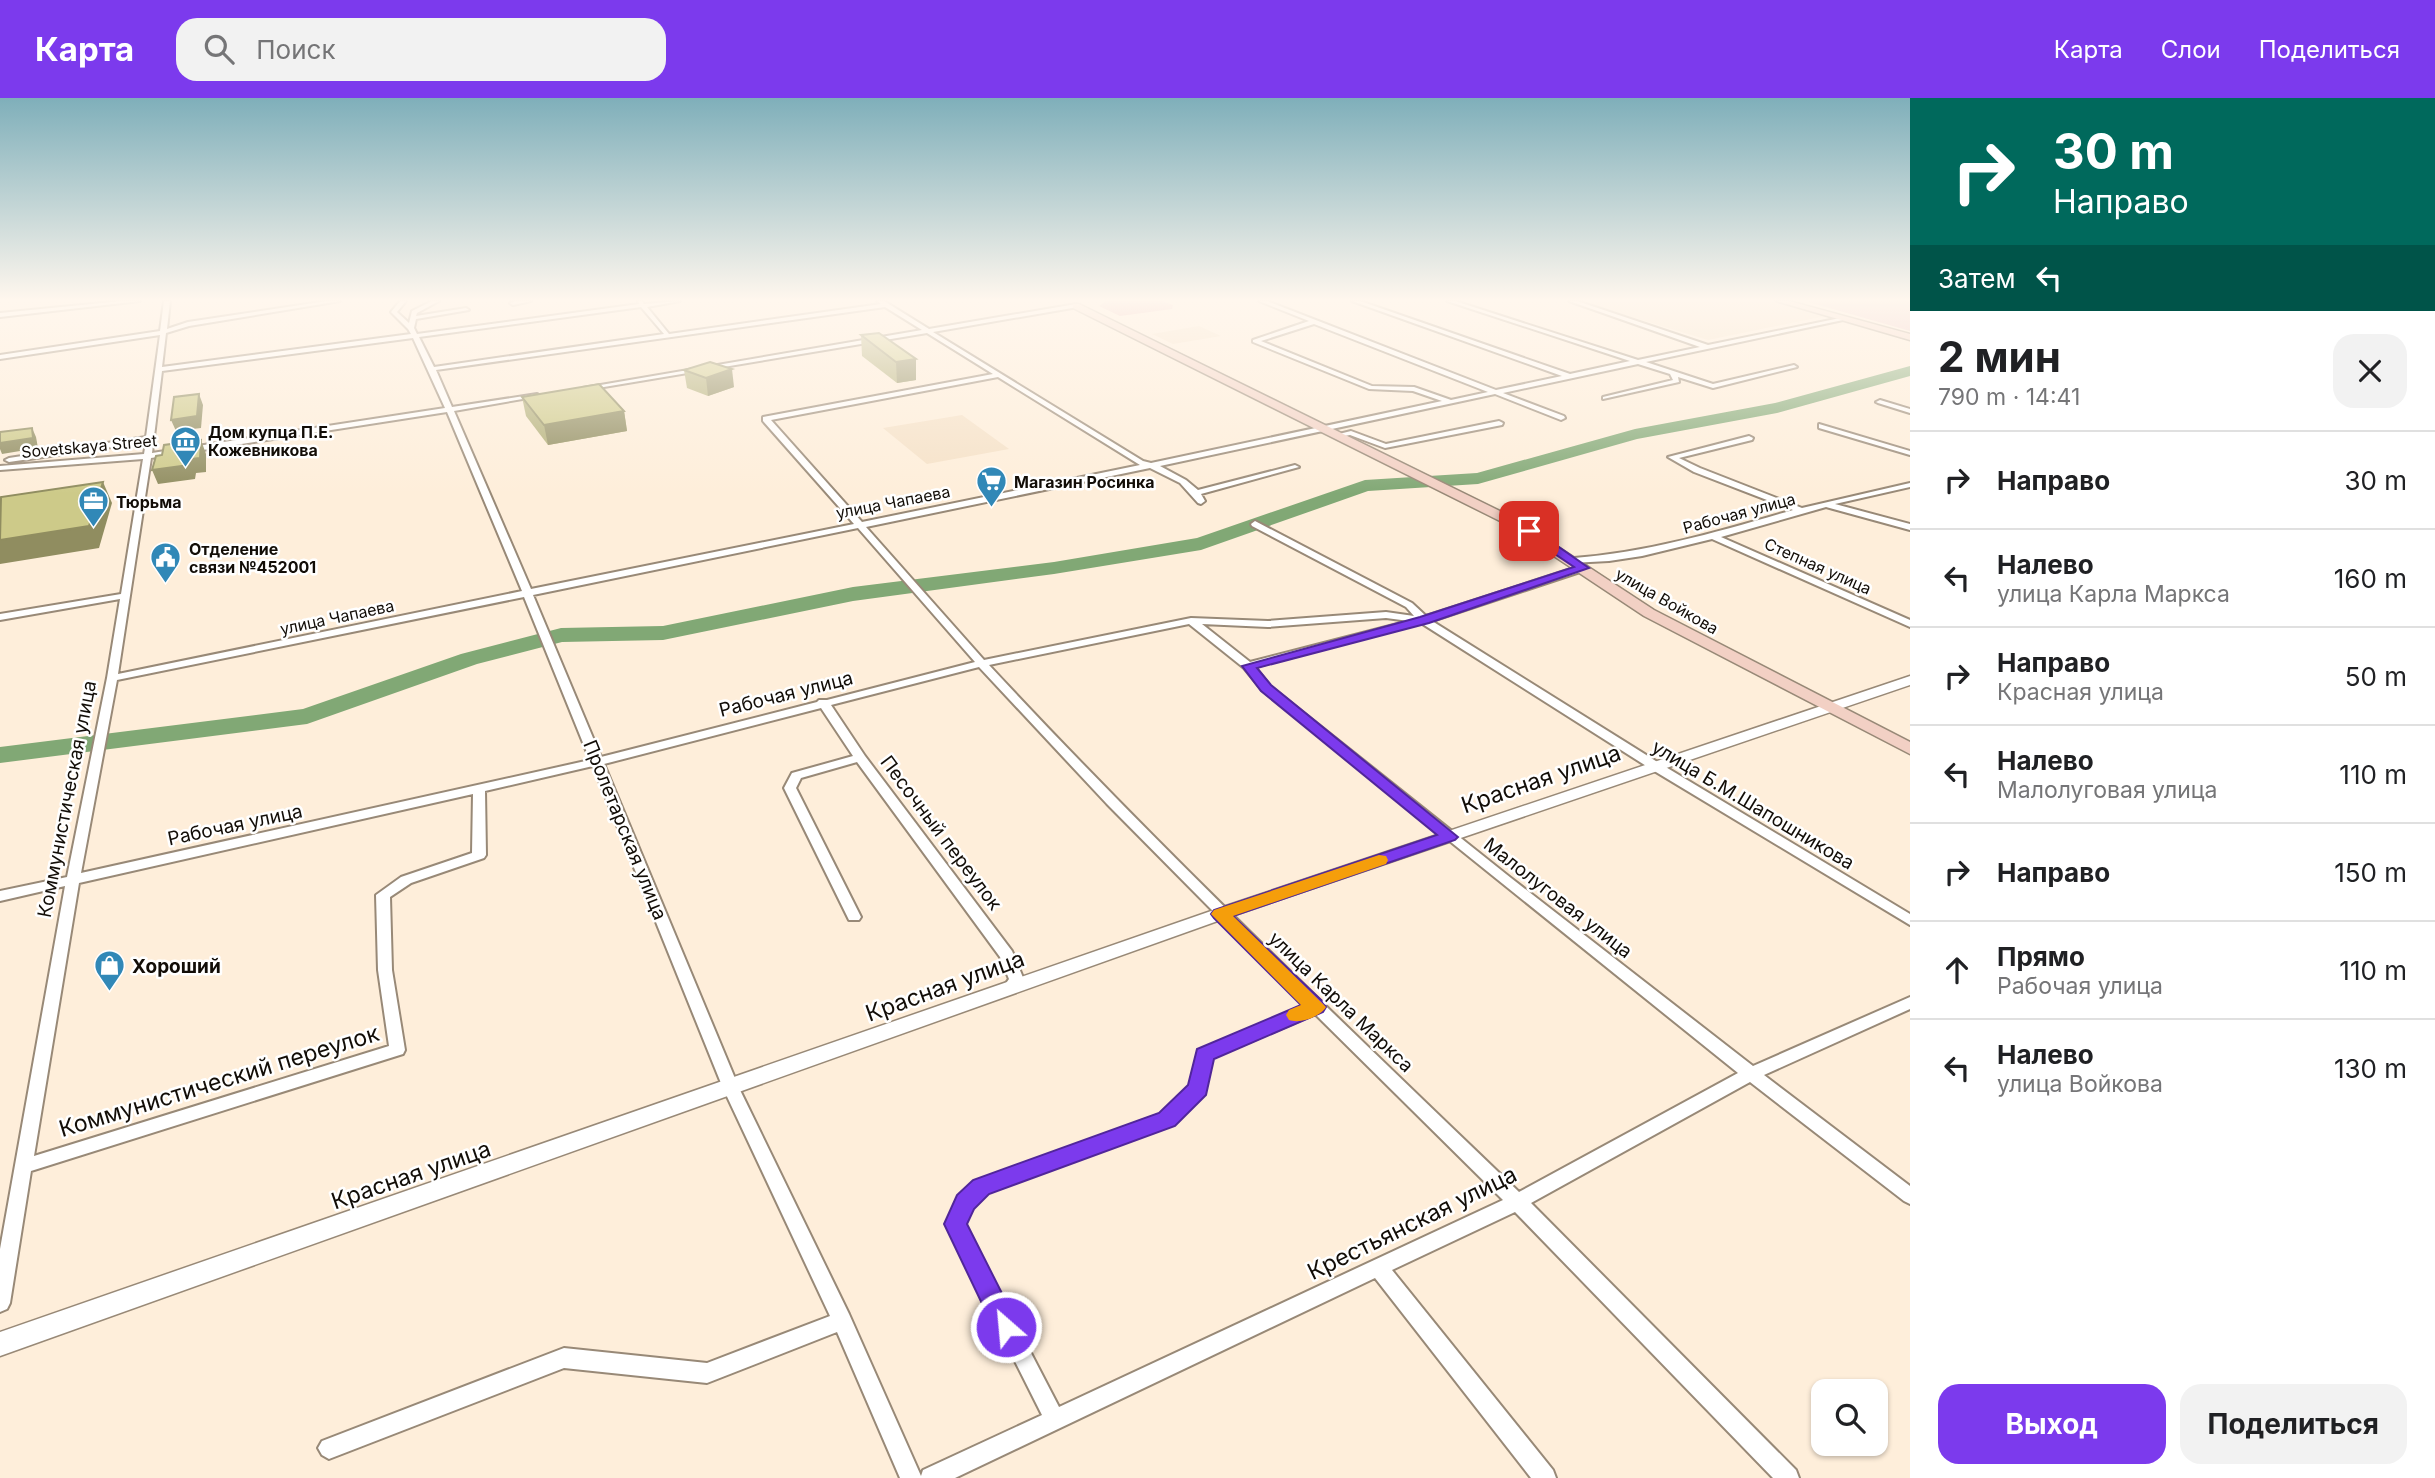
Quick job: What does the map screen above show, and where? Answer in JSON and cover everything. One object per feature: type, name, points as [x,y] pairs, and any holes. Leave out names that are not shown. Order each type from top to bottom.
[{"type":"main road","name":"улица Войкова","points":[[1197,365],[1550,543],[1608,588],[1649,613],[1910,749]]},
{"type":"street","name":"Коммунистическая улица","points":[[0,1303],[73,878],[112,678],[150,439],[159,365]]},
{"type":"street","points":[[158,370],[189,365]]},
{"type":"street","name":"Пролетарская улица","points":[[430,365],[538,618],[731,1088],[842,1321],[911,1478]]},
{"type":"street","points":[[432,369],[459,365]]},
{"type":"street","points":[[583,388],[723,365]]},
{"type":"street","points":[[983,365],[1139,463],[1154,465],[1199,497],[1295,467]]},
{"type":"street","points":[[1315,365],[1371,388],[1415,388],[1449,402]]},
{"type":"street","points":[[1423,365],[1561,418]]},
{"type":"street","points":[[1538,365],[1571,377]]},
{"type":"street","name":"улица Чапаева","points":[[112,678],[1627,365]]},
{"type":"street","points":[[1647,365],[1713,386],[1794,367]]},
{"type":"street","points":[[1605,398],[1677,382],[1673,373]]},
{"type":"street","name":"улица Карла Маркса","points":[[999,375],[766,419],[979,664],[1220,914],[1517,1202],[1788,1478]]},
{"type":"street","name":"Sovetskaya Street","points":[[0,468],[146,456],[543,395]]},
{"type":"street","points":[[1880,402],[1910,411]]},
{"type":"street","name":"улица Войкова","points":[[1339,435],[1350,433],[1385,446],[1499,423]]},
{"type":"street","points":[[1822,426],[1910,453]]},
{"type":"street","points":[[1749,438],[1672,457],[1697,470],[1804,511]]},
{"type":"street","points":[[0,461],[150,439]]},
{"type":"street","name":"Рабочая улица","points":[[0,896],[479,790],[979,664],[1191,621],[1268,624],[1386,615],[1424,620],[1579,565],[1714,537],[1910,485]]},
{"type":"street","points":[[1827,505],[1910,527]]},
{"type":"street","name":"улица Б.М.Шапошникова","points":[[1255,524],[1409,604],[1424,620],[1655,766],[1910,920]]},
{"type":"street","name":"Степная улица","points":[[1714,537],[1910,624]]},
{"type":"street","points":[[0,617],[123,596]]},
{"type":"street","points":[[1248,666],[1424,620]]},
{"type":"street","name":"Малолуговая улица","points":[[1191,621],[1248,666],[1266,688],[1449,837],[1749,1075],[1910,1196]]},
{"type":"street","name":"Красная улица","points":[[0,1345],[1220,914],[1910,680]]},
{"type":"street","name":"Песочный переулок","points":[[822,702],[860,758],[1007,954],[1017,980],[1009,989]]},
{"type":"street","points":[[854,918],[790,788],[796,776],[860,758]]},
{"type":"street","name":"Коммунистический переулок","points":[[24,1166],[397,1050],[385,970],[383,895],[406,880],[479,855],[479,790]]},
{"type":"street","name":"Крестьянская улица","points":[[931,1478],[1517,1202],[1749,1075],[1910,1003]]},
{"type":"street","points":[[1055,1420],[956,1224],[965,1202],[981,1187],[1167,1119],[1198,1089],[1205,1054],[1316,1007]]},
{"type":"street","points":[[1378,1267],[1545,1478]]},
{"type":"street","points":[[329,1448],[564,1358],[707,1373],[842,1321]]},
{"type":"shaded area","points":[[962,415],[1009,449],[927,464],[883,428]]},
{"type":"building","points":[[699,365],[721,365],[732,369],[706,378],[684,370]]},
{"type":"building","points":[[599,384],[624,411],[544,425],[522,397]]},
{"type":"building","points":[[199,394],[197,416],[171,420],[174,397]]},
{"type":"building","points":[[32,428],[33,438],[0,443],[0,432]]},
{"type":"building","points":[[201,440],[200,458],[191,459],[189,465],[152,470],[156,456],[162,455],[164,445]]},
{"type":"building","points":[[103,482],[89,526],[0,540],[1,497]]},
{"type":"waterway","points":[[0,755],[307,716],[469,659],[561,635],[663,633],[853,594],[1054,568],[1201,544],[1365,486],[1478,478],[1635,434],[1777,408],[1910,371]]},
{"type":"slow traffic","points":[[1296,1015],[1316,1007],[1220,914],[1379,860]]},
{"type":"place","name":"Дом купца П.Е. Кожевникова","points":[[185,468]]},
{"type":"place","name":"Магазин Росинка","points":[[991,509]]},
{"type":"place","name":"Тюрьма","points":[[93,529]]},
{"type":"place","name":"Отделение связи №452001","points":[[166,585]]},
{"type":"place","name":"Хороший","points":[[109,993]]},
{"type":"route","points":[[1006,1327],[956,1224],[965,1202],[981,1187],[1167,1119],[1187,1103],[1198,1089],[1205,1054],[1316,1007],[1220,914],[1449,837],[1266,688],[1248,666],[1424,620],[1583,568],[1529,531]]}]
